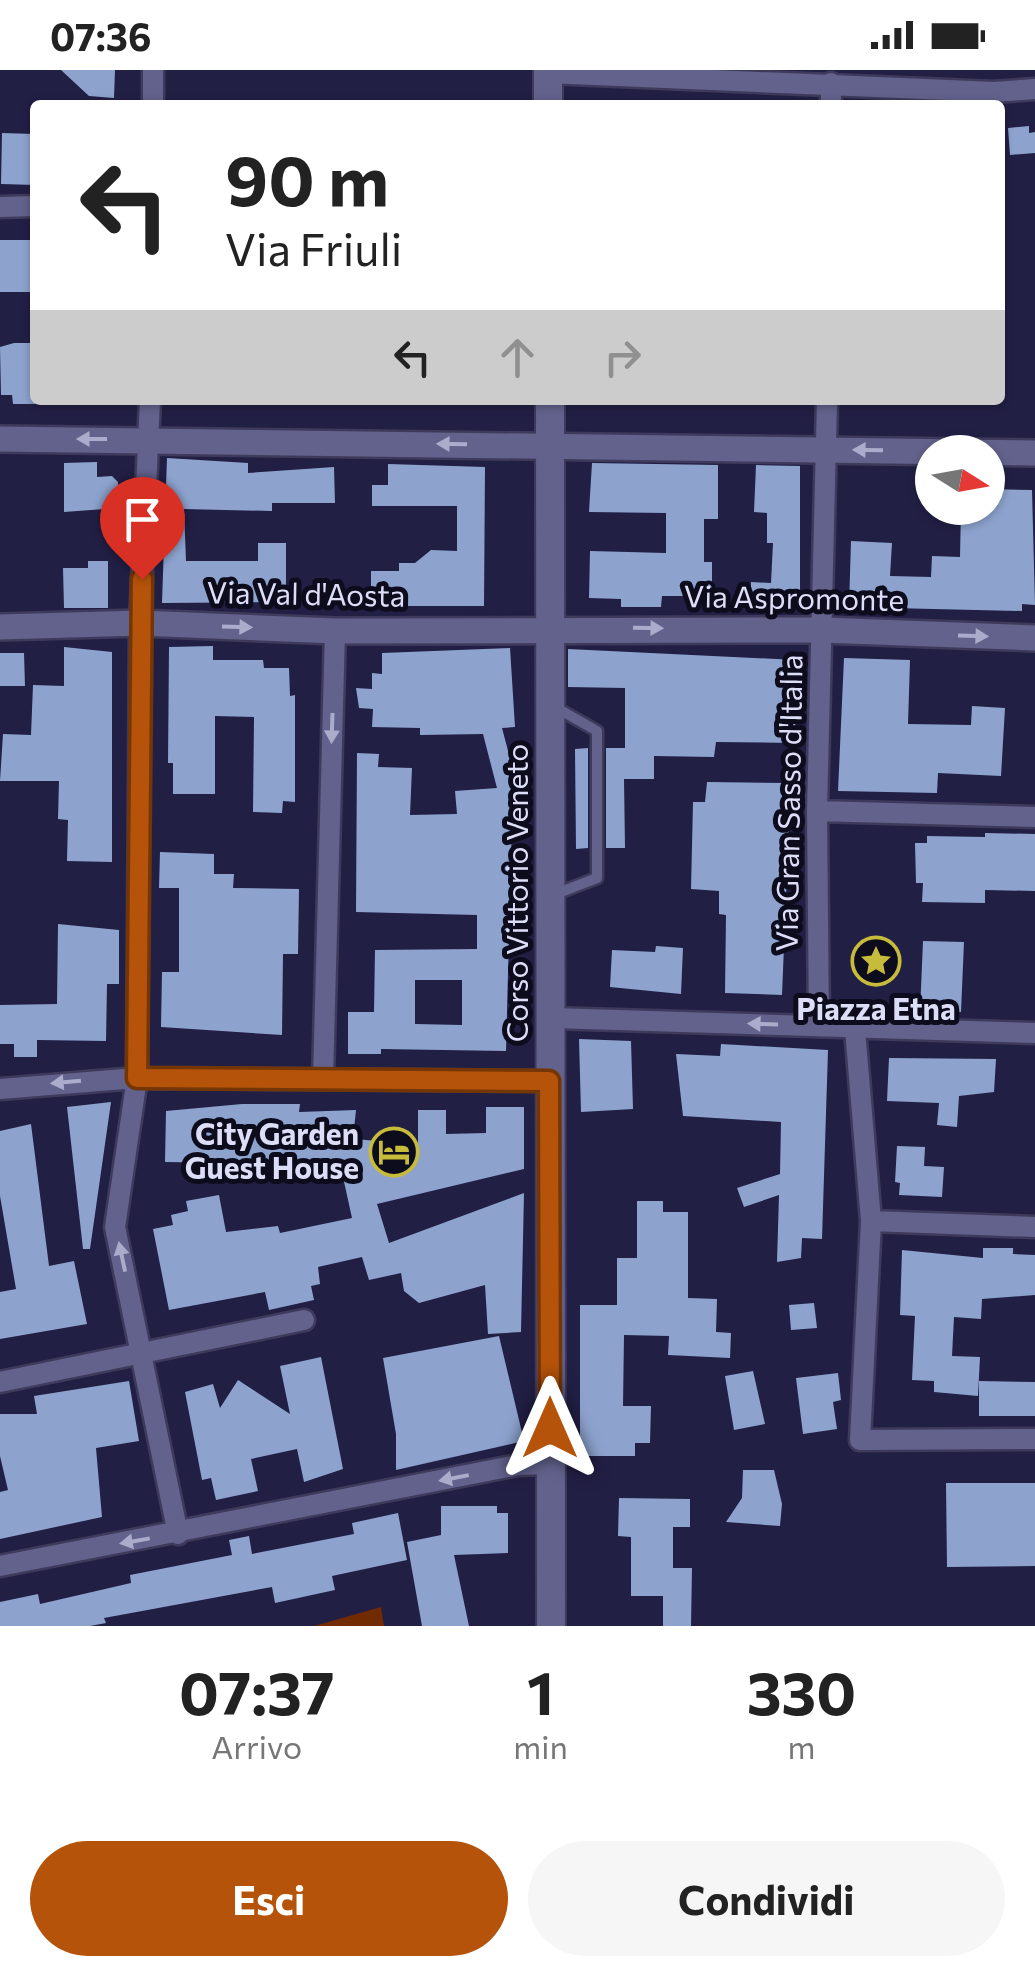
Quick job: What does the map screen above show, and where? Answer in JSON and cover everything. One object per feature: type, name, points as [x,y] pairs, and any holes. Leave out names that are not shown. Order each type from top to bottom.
[{"type":"main road","points":[[548,71],[548,100]]},
{"type":"main road","name":"Corso Vittorio Veneto","points":[[550,405],[551,1626]]},
{"type":"street","points":[[152,70],[152,100]]},
{"type":"street","points":[[548,71],[994,92],[1035,89]]},
{"type":"street","points":[[831,83],[831,100]]},
{"type":"street","points":[[0,207],[30,206]]},
{"type":"street","points":[[150,405],[140,622],[137,1078],[116,1227],[178,1534]]},
{"type":"street","name":"Via Gran Sasso d'Italia","points":[[819,1026],[817,811],[827,405]]},
{"type":"street","points":[[0,439],[1035,452]]},
{"type":"street","name":"Via Val d'Aosta","points":[[0,627],[140,622],[335,631],[551,628]]},
{"type":"street","name":"Via Aspromonte","points":[[551,628],[822,630],[1035,638]]},
{"type":"street","points":[[324,1079],[335,631]]},
{"type":"street","points":[[817,811],[1035,817]]},
{"type":"street","points":[[552,1018],[1035,1033]]},
{"type":"street","points":[[855,1029],[871,1221],[860,1440],[1035,1439]]},
{"type":"street","points":[[0,1089],[137,1078],[549,1081]]},
{"type":"street","points":[[871,1221],[1035,1227]]},
{"type":"street","points":[[0,1382],[304,1320]]},
{"type":"street","points":[[0,1566],[518,1465],[550,1464]]},
{"type":"lane","points":[[552,705],[598,731],[597,878],[552,896]]},
{"type":"shaded area","points":[[381,1607],[384,1626],[314,1626]]},
{"type":"building","points":[[61,70],[115,70],[114,98],[89,96]]},
{"type":"building","points":[[1029,126],[1029,133],[1035,132],[1035,153],[1010,155],[1008,128]]},
{"type":"building","points":[[2,133],[30,134],[30,185],[1,184]]},
{"type":"building","points":[[0,240],[30,240],[30,292],[0,292]]},
{"type":"building","points":[[30,343],[30,404],[13,404],[12,395],[1,395],[0,347]]},
{"type":"building","points":[[167,458],[248,463],[248,473],[334,467],[335,503],[272,503],[272,511],[184,509],[186,561],[258,561],[258,543],[286,543],[286,602],[162,603]]},
{"type":"building","points":[[97,462],[97,477],[112,476],[118,482],[118,508],[64,512],[64,463]]},
{"type":"building","points":[[592,463],[718,465],[718,519],[704,519],[704,562],[712,562],[712,596],[662,596],[661,607],[621,607],[621,599],[589,598],[590,551],[666,553],[666,513],[589,512]]},
{"type":"building","points":[[388,464],[485,467],[484,606],[384,606],[384,599],[371,600],[371,571],[399,571],[399,563],[415,563],[431,550],[457,551],[457,506],[372,506],[372,485],[388,485]]},
{"type":"building","points":[[756,465],[800,466],[800,591],[791,606],[750,604],[751,582],[771,583],[773,543],[767,543],[767,513],[754,512]]},
{"type":"building","points":[[1005,489],[1032,490],[1035,605],[1022,604],[1022,611],[849,607],[851,541],[892,543],[890,576],[931,577],[932,556],[960,557],[961,525],[1005,525]]},
{"type":"building","points":[[88,561],[108,561],[108,608],[64,608],[63,568],[88,568]]},
{"type":"building","points":[[213,646],[213,660],[263,660],[264,668],[289,668],[290,696],[295,695],[295,802],[283,801],[282,813],[253,812],[254,717],[215,716],[215,794],[173,794],[173,763],[168,763],[169,647]]},
{"type":"building","points":[[64,647],[112,652],[112,862],[67,861],[68,820],[58,819],[59,781],[0,781],[3,734],[31,735],[33,685],[64,686]]},
{"type":"building","points":[[510,648],[515,727],[502,728],[511,762],[516,817],[512,818],[506,1051],[381,1049],[381,1054],[348,1054],[348,1012],[374,1012],[375,950],[477,949],[477,915],[356,912],[357,753],[379,754],[378,767],[412,768],[410,815],[457,814],[455,791],[497,788],[483,734],[420,735],[420,728],[372,727],[373,709],[359,708],[356,688],[372,689],[372,673],[382,674],[382,653]],"holes":[[[415,980],[462,980],[462,1025],[415,1024]]]},
{"type":"building","points":[[568,649],[796,660],[795,743],[716,742],[714,757],[654,756],[654,779],[624,779],[625,848],[606,848],[606,748],[625,748],[625,688],[568,687]]},
{"type":"building","points":[[0,653],[24,653],[25,686],[0,686]]},
{"type":"building","points":[[844,658],[910,660],[908,724],[971,725],[972,706],[1005,708],[1001,776],[938,773],[937,793],[838,791]]},
{"type":"building","points":[[588,748],[588,848],[576,849],[575,749]]},
{"type":"building","points":[[707,782],[784,783],[783,825],[789,824],[782,995],[725,993],[726,915],[719,914],[719,891],[691,889],[693,802],[705,802]]},
{"type":"building","points":[[985,833],[1035,834],[1035,891],[985,890],[985,903],[922,902],[923,883],[916,883],[915,843],[927,843],[927,836],[985,837]]},
{"type":"building","points":[[160,852],[214,854],[214,874],[234,874],[233,888],[299,889],[298,954],[283,954],[282,1035],[161,1027],[162,972],[179,972],[179,888],[159,888]]},
{"type":"building","points":[[58,924],[119,930],[119,984],[107,984],[106,1041],[37,1040],[37,1057],[14,1057],[14,1044],[0,1044],[0,1005],[57,1004]]},
{"type":"building","points":[[923,941],[964,942],[961,1012],[920,1012]]},
{"type":"building","points":[[656,946],[683,948],[681,994],[610,987],[612,950],[655,952]]},
{"type":"building","points":[[579,1039],[631,1041],[633,1109],[581,1112]]},
{"type":"building","points":[[721,1044],[828,1050],[822,1239],[802,1238],[801,1258],[777,1262],[779,1195],[744,1207],[737,1188],[780,1174],[781,1122],[683,1116],[676,1054],[720,1056]]},
{"type":"building","points":[[889,1058],[996,1059],[994,1092],[959,1096],[957,1127],[937,1125],[939,1103],[887,1101]]},
{"type":"building","points":[[111,1102],[90,1249],[83,1249],[67,1107]]},
{"type":"building","points":[[242,1104],[300,1104],[299,1112],[356,1110],[353,1139],[418,1144],[418,1110],[446,1110],[446,1134],[486,1133],[486,1107],[524,1107],[524,1169],[377,1204],[389,1243],[524,1193],[521,1332],[488,1334],[485,1285],[419,1303],[404,1291],[401,1273],[369,1280],[362,1257],[318,1267],[320,1284],[311,1286],[314,1300],[269,1310],[265,1292],[169,1310],[153,1229],[173,1225],[171,1215],[188,1211],[186,1201],[219,1195],[226,1232],[278,1226],[280,1233],[352,1218],[343,1177],[322,1180],[321,1164],[165,1162],[166,1111]]},
{"type":"building","points":[[31,1124],[49,1266],[74,1261],[87,1324],[0,1339],[0,1292],[16,1289],[0,1196],[0,1131]]},
{"type":"building","points":[[897,1146],[925,1147],[924,1166],[944,1167],[942,1197],[899,1195],[900,1183],[895,1182]]},
{"type":"building","points":[[637,1201],[663,1201],[663,1212],[688,1212],[688,1298],[717,1299],[716,1332],[731,1333],[730,1358],[668,1355],[669,1336],[624,1335],[623,1406],[651,1406],[650,1443],[635,1443],[635,1456],[580,1456],[580,1305],[617,1305],[617,1258],[637,1258]]},
{"type":"building","points":[[983,1248],[1013,1248],[1013,1254],[1035,1255],[1035,1295],[982,1299],[981,1319],[954,1317],[952,1356],[980,1357],[978,1396],[934,1392],[934,1381],[912,1380],[915,1316],[900,1315],[902,1250],[983,1258]]},
{"type":"building","points":[[814,1303],[817,1328],[791,1330],[789,1305]]},
{"type":"building","points":[[499,1336],[524,1441],[396,1470],[396,1434],[383,1358]]},
{"type":"building","points":[[321,1357],[343,1469],[304,1482],[297,1449],[251,1459],[258,1491],[216,1500],[211,1478],[202,1480],[185,1392],[213,1384],[220,1408],[238,1380],[290,1414],[280,1366]]},
{"type":"building","points":[[753,1371],[765,1424],[734,1430],[725,1376]]},
{"type":"building","points":[[838,1373],[841,1400],[833,1402],[837,1429],[803,1434],[796,1378]]},
{"type":"building","points":[[129,1381],[139,1441],[96,1448],[102,1517],[0,1539],[0,1492],[8,1490],[0,1456],[0,1414],[37,1414],[34,1396]]},
{"type":"building","points":[[979,1381],[1035,1382],[1035,1416],[979,1416]]},
{"type":"building","points":[[743,1470],[774,1470],[782,1504],[780,1526],[726,1522],[742,1498]]},
{"type":"building","points":[[946,1483],[1035,1483],[1035,1566],[947,1567]]},
{"type":"building","points":[[619,1498],[690,1499],[690,1527],[673,1527],[673,1568],[692,1568],[691,1626],[663,1626],[663,1596],[631,1596],[631,1537],[618,1536]]},
{"type":"building","points":[[441,1506],[497,1506],[497,1513],[508,1513],[508,1553],[454,1555],[469,1626],[422,1626],[407,1542],[441,1535]]},
{"type":"building","points":[[398,1513],[407,1560],[332,1576],[335,1590],[275,1603],[272,1587],[104,1618],[106,1623],[90,1626],[0,1626],[0,1602],[38,1594],[40,1604],[131,1583],[130,1575],[232,1555],[229,1540],[249,1536],[252,1554],[354,1534],[352,1523]]},
{"type":"place","name":"Piazza Etna","points":[[876,961]]},
{"type":"place","name":"City Garden Guest House","points":[[394,1152]]},
{"type":"route","points":[[142,579],[137,1078],[549,1081],[550,1428]]}]
